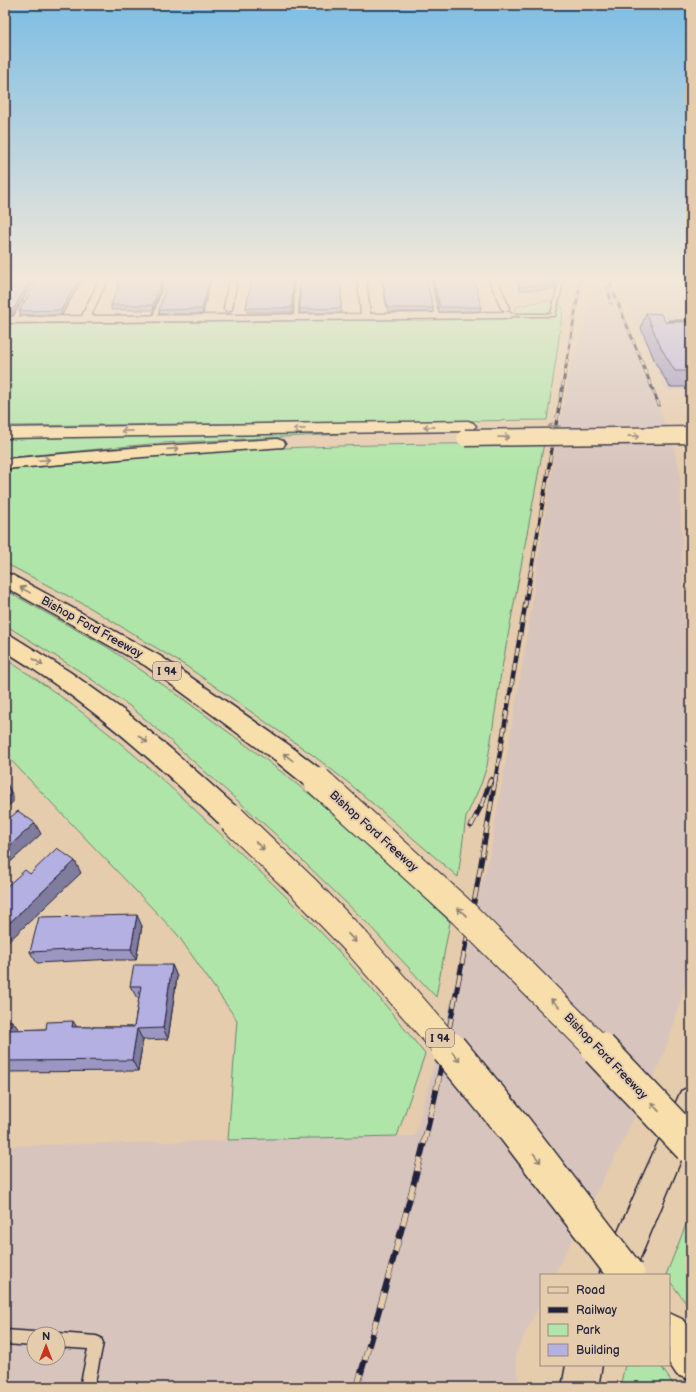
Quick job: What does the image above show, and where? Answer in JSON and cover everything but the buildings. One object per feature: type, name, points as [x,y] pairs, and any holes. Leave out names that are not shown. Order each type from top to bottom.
[{"type":"highway","points":[[5,464],[223,446],[466,432],[691,424]]},
{"type":"highway","points":[[5,433],[466,432],[691,435]]},
{"type":"highway","name":"Bishop Ford Freeway","points":[[5,580],[153,661],[281,752],[318,781],[382,836],[493,941],[613,1062],[691,1146]]},
{"type":"highway","name":"I 94","points":[[5,641],[30,656],[108,711],[154,747],[315,898],[436,1033],[510,1124],[626,1274]]},
{"type":"highway","points":[[670,1333],[691,1361]]},
{"type":"street","points":[[616,1274],[691,1101]]},
{"type":"street","points":[[580,1387],[584,1366]]},
{"type":"lane","points":[[5,1337],[26,1338]]},
{"type":"lane","points":[[66,1341],[96,1343],[87,1387]]},
{"type":"shaded area","points":[[579,343],[632,343],[673,443],[680,472],[691,875],[690,960],[678,1012],[664,1053],[624,1139],[555,1274],[540,1274],[540,1304],[515,1354],[519,1387],[5,1387],[5,1146],[415,1136],[490,853],[524,655],[555,448],[571,366]]},
{"type":"shaded area","points":[[644,343],[691,343],[691,390],[666,390]]},
{"type":"green space","points":[[5,343],[558,343],[547,420],[5,426]]},
{"type":"green space","points":[[345,434],[161,443],[5,458],[5,436]]},
{"type":"green space","points":[[544,443],[501,673],[487,766],[481,784],[466,817],[458,877],[350,784],[314,756],[186,666],[89,607],[5,563],[5,469],[135,457],[300,447]]},
{"type":"green space","points":[[5,590],[107,647],[175,693],[261,756],[317,800],[382,857],[450,922],[436,997],[366,922],[273,832],[166,737],[131,707],[78,670],[5,625]]},
{"type":"green space","points":[[5,659],[60,696],[112,736],[187,802],[302,913],[368,984],[425,1054],[397,1136],[228,1140],[237,1020],[177,934],[5,754]]},
{"type":"green space","points":[[691,1212],[691,1310],[670,1281],[670,1274],[666,1274]]},
{"type":"green space","points":[[625,1366],[661,1366],[675,1387],[620,1387]]},
{"type":"railway","points":[[559,408],[570,343]]},
{"type":"railway","points":[[634,343],[659,405]]},
{"type":"railway","points":[[531,572],[559,407]]},
{"type":"railway","points":[[495,782],[531,571]]},
{"type":"railway","points":[[471,826],[483,802],[490,781]]},
{"type":"railway","points":[[445,1050],[476,892],[495,781]]},
{"type":"railway","points":[[357,1387],[415,1177],[445,1049]]}]
